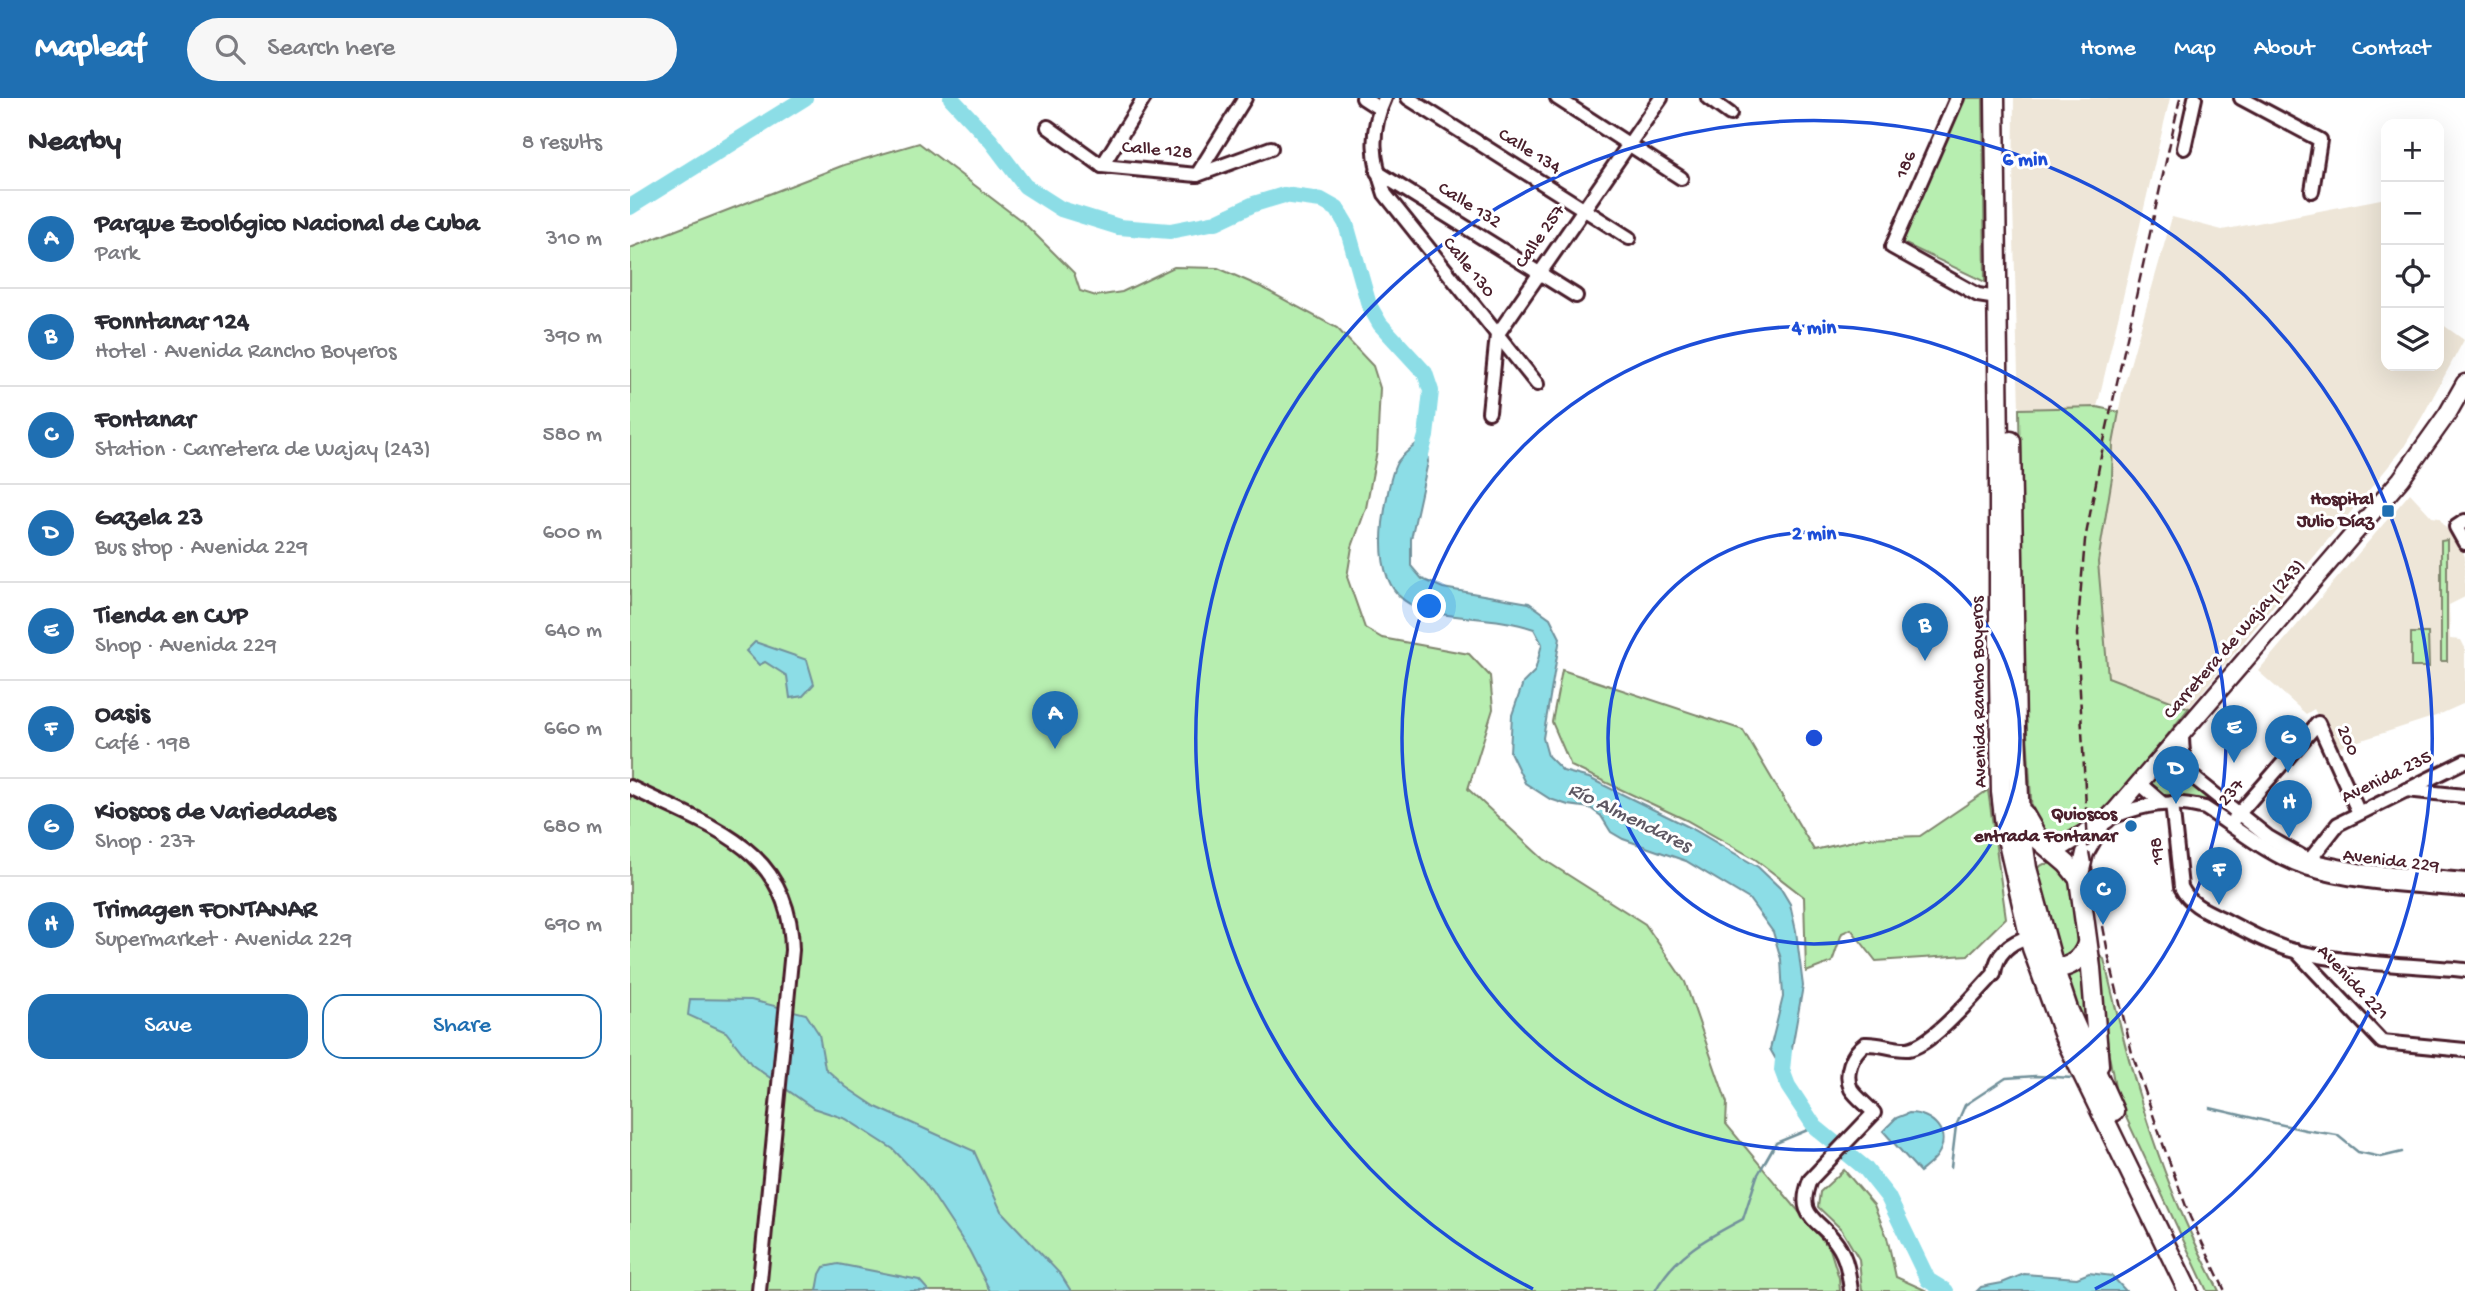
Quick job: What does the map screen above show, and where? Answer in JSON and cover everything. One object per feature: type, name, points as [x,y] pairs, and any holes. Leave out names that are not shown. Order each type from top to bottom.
[{"type":"highway","name":"Avenida Rancho Boyeros","points":[[1995,98],[2000,759],[2003,815],[2030,943],[2064,1036],[2188,1291]]},
{"type":"highway","name":"Avenida Rancho Boyeros","points":[[2007,98],[2015,684],[2019,794],[2027,868],[2054,967],[2079,1035],[2199,1291]]},
{"type":"highway","points":[[2019,794],[2031,829],[2079,878],[2097,1053],[2109,1098]]},
{"type":"highway","points":[[2017,886],[2027,868],[2054,852]]},
{"type":"highway","points":[[2030,943],[2045,963],[2054,967],[2074,963],[2082,956],[2087,944]]},
{"type":"main road","name":"Carretera de Wajay (243)","points":[[2079,878],[2085,853],[2106,820],[2401,479],[2448,413],[2465,383]]},
{"type":"main road","name":"Carretera de Wajay (243)","points":[[2054,852],[2106,820]]},
{"type":"street","points":[[1102,166],[1144,98]]},
{"type":"street","points":[[1197,175],[1245,98]]},
{"type":"street","points":[[1363,98],[1383,103],[1373,143],[1377,172]]},
{"type":"street","name":"Calle 134","points":[[1408,98],[1629,238]]},
{"type":"street","points":[[1557,98],[1681,178]]},
{"type":"street","name":"Calle 257","points":[[1489,412],[1497,335],[1661,98]]},
{"type":"street","points":[[1708,98],[1730,114]]},
{"type":"street","name":"186","points":[[1957,98],[1892,247],[1978,295],[1997,298]]},
{"type":"street","points":[[2184,148],[2195,98]]},
{"type":"street","points":[[2241,98],[2320,140],[2312,191]]},
{"type":"street","name":"Calle 128","points":[[1048,127],[1102,166],[1197,175],[1270,148]]},
{"type":"street","name":"Calle 132","points":[[1377,172],[1576,296]]},
{"type":"street","name":"Calle 130","points":[[1377,172],[1385,194],[1537,384]]},
{"type":"street","points":[[2460,524],[2465,543]]},
{"type":"street","name":"200","points":[[2318,723],[2359,813]]},
{"type":"street","name":"237","points":[[2235,819],[2318,723]]},
{"type":"street","points":[[2182,733],[2187,768],[2193,777]]},
{"type":"street","name":"Avenida 235","points":[[2306,863],[2338,824],[2465,761]]},
{"type":"street","name":"Avenida 229","points":[[2152,768],[2166,768],[2193,777],[2262,846],[2359,881],[2465,890]]},
{"type":"street","points":[[2139,783],[2167,803]]},
{"type":"street","points":[[630,787],[723,832],[758,859],[788,909],[792,933],[789,978],[759,1291]]},
{"type":"street","points":[[2406,790],[2465,796]]},
{"type":"street","name":"Avenida 229","points":[[2106,820],[2142,805],[2167,803],[2205,808],[2235,819]]},
{"type":"street","name":"198","points":[[2167,803],[2181,887],[2187,898],[2237,927],[2296,951]]},
{"type":"street","name":"Avenida 229","points":[[2306,863],[2465,880]]},
{"type":"street","points":[[1851,1291],[1845,1260],[1838,1245],[1811,1219],[1806,1210],[1805,1193],[1810,1180],[1821,1166],[1874,1113],[1852,1089],[1850,1066],[1858,1049],[1873,1043],[1901,1049],[1912,1048],[1928,1041],[1994,974],[1995,963],[2014,941],[2030,943]]},
{"type":"street","points":[[2296,951],[2338,958],[2465,970]]},
{"type":"street","name":"Avenida 221","points":[[2296,951],[2382,1042],[2465,1050]]},
{"type":"shaded area","points":[[2014,98],[2170,98],[2097,407],[2019,409],[2013,205]]},
{"type":"shaded area","points":[[2381,199],[2381,371],[2444,371],[2444,326],[2464,340],[2402,450],[2189,708],[2108,677],[2098,562],[2122,393],[2172,217],[2222,230]]},
{"type":"shaded area","points":[[2410,493],[2432,517],[2439,518],[2451,535],[2457,536],[2465,557],[2465,597],[2449,605],[2450,639],[2461,640],[2465,648],[2465,703],[2436,716],[2334,749],[2314,709],[2306,714],[2258,671]]},
{"type":"green space","points":[[1964,98],[1983,98],[1985,282],[1899,241]]},
{"type":"green space","points":[[919,143],[1023,222],[1074,273],[1080,291],[1096,296],[1122,292],[1174,267],[1218,268],[1261,287],[1337,328],[1373,366],[1380,388],[1377,451],[1366,508],[1352,547],[1347,577],[1365,628],[1382,638],[1469,654],[1490,676],[1493,709],[1468,789],[1543,859],[1645,924],[1685,982],[1727,1103],[1726,1124],[1830,1249],[1840,1291],[630,1291],[630,248],[844,165]]},
{"type":"green space","points":[[2097,407],[2119,412],[2113,444],[2112,478],[2098,562],[2108,677],[2189,708],[2147,761],[2094,820],[2077,833],[2057,840],[2044,832],[2032,814],[2023,667],[2019,409]]},
{"type":"green space","points":[[2447,540],[2447,661],[2441,661],[2441,541]]},
{"type":"green space","points":[[2411,633],[2428,633],[2429,667],[2411,667]]},
{"type":"green space","points":[[1562,670],[1743,730],[1814,850],[1866,838],[1920,836],[1988,790],[2006,918],[1968,955],[1876,961],[1851,929],[1842,933],[1832,962],[1806,972],[1804,897],[1755,859],[1686,820],[1571,766],[1552,722]]},
{"type":"green space","points":[[2157,774],[2186,777],[2227,812],[2225,814],[2201,801],[2155,793],[2149,786],[2151,779]]},
{"type":"green space","points":[[2044,864],[2055,864],[2069,878],[2071,885],[2077,945],[2074,953],[2059,961],[2033,870]]},
{"type":"green space","points":[[2101,957],[2104,959],[2128,1056],[2157,1152],[2186,1224],[2219,1291],[2207,1291],[2117,1098],[2100,985]]},
{"type":"green space","points":[[2081,964],[2089,1027],[2087,1031],[2063,974]]},
{"type":"green space","points":[[1844,1170],[1874,1205],[1887,1237],[1896,1277],[1927,1291],[1862,1291],[1859,1259],[1841,1229],[1818,1207],[1820,1192]]},
{"type":"water","points":[[1426,436],[1428,462],[1411,539],[1411,566],[1422,579],[1443,588],[1529,603],[1550,618],[1560,638],[1543,738],[1548,756],[1563,771],[1589,778],[1691,828],[1758,867],[1781,889],[1790,904],[1803,986],[1792,1048],[1782,1070],[1770,1049],[1783,997],[1781,959],[1773,932],[1749,899],[1686,861],[1623,839],[1611,832],[1601,816],[1590,808],[1550,799],[1525,783],[1510,752],[1512,715],[1523,683],[1535,671],[1542,644],[1534,629],[1506,622],[1427,611],[1406,602],[1391,586],[1383,560],[1383,523],[1390,481],[1398,461]]},
{"type":"water","points":[[755,642],[807,660],[814,684],[803,696],[790,698],[787,676],[765,662],[759,665],[746,651]]},
{"type":"water","points":[[690,999],[751,1000],[806,1014],[819,1034],[825,1068],[846,1087],[876,1107],[974,1151],[1001,1211],[1061,1275],[1071,1291],[990,1291],[969,1250],[925,1183],[893,1149],[846,1119],[813,1108],[752,1065],[726,1032],[688,1015]]},
{"type":"water","points":[[1909,1113],[1925,1116],[1932,1121],[1938,1126],[1943,1140],[1937,1156],[1920,1172],[1883,1131],[1896,1118]]},
{"type":"water","points":[[838,1264],[919,1280],[929,1291],[817,1291],[824,1267]]},
{"type":"water","points":[[2089,1273],[2112,1276],[2126,1291],[1977,1291],[1981,1287],[2002,1283],[2024,1274],[2077,1278]]},
{"type":"waterway","name":"Río Almendares","points":[[630,207],[805,98]]},
{"type":"waterway","name":"Río Almendares","points":[[951,98],[991,141],[1025,186],[1061,209],[1119,227],[1170,231],[1216,222],[1254,204],[1284,195],[1321,200],[1337,209],[1346,224],[1369,305],[1380,324],[1425,373],[1431,391],[1426,436],[1420,457]]},
{"type":"waterway","name":"Río Almendares","points":[[1784,1050],[1782,1070],[1788,1086],[1815,1127],[1865,1168],[1888,1197],[1928,1280],[1946,1291]]},
{"type":"waterway","points":[[1951,1167],[1956,1126],[1965,1105],[2006,1078],[2073,1078]]},
{"type":"waterway","points":[[2210,1108],[2337,1135],[2358,1152],[2381,1157],[2402,1152]]},
{"type":"waterway","points":[[1655,1291],[1682,1257],[1743,1219],[1757,1176],[1776,1143],[1815,1127]]},
{"type":"railway","points":[[2180,98],[2104,441],[2085,540],[2077,634],[2088,846],[2109,958],[2132,1053],[2164,1147],[2190,1217],[2225,1291]]},
{"type":"place","name":"Hospital Julio Díaz","points":[[2388,511]]},
{"type":"place","name":"Fonntanar 124","points":[[1925,661]]},
{"type":"place","name":"Parque Zoológico Nacional de Cuba","points":[[1055,749]]},
{"type":"place","name":"Tienda en CUP","points":[[2234,763]]},
{"type":"place","name":"Kioscos de Variedades","points":[[2288,773]]},
{"type":"place","name":"Gazela 23","points":[[2176,804]]},
{"type":"place","name":"Quioscos entrada Fontanar","points":[[2131,826]]},
{"type":"place","name":"Trimagen FONTANAR","points":[[2289,838]]},
{"type":"place","name":"Oasis","points":[[2219,905]]},
{"type":"place","name":"Fontanar","points":[[2103,925]]}]
